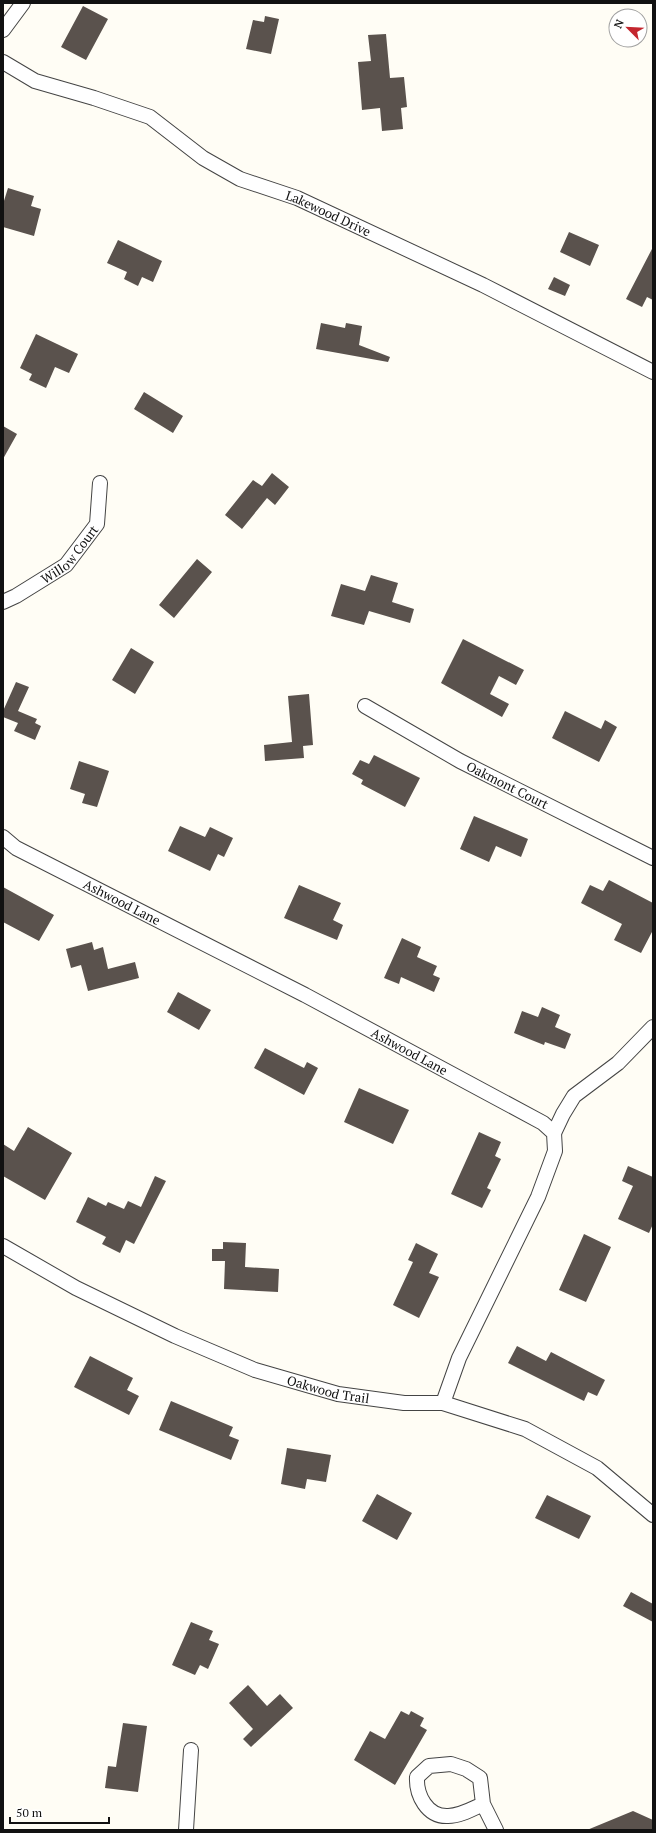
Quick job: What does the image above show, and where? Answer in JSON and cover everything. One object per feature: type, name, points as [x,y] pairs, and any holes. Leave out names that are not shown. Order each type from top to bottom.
[{"type":"street","points":[[3,30],[23,3]]},
{"type":"street","name":"Lakewood Drive","points":[[3,62],[35,81],[94,98],[150,117],[203,158],[240,179],[297,198],[454,271],[653,372]]},
{"type":"street","name":"Willow Court","points":[[3,602],[16,596],[66,565],[97,524],[100,483]]},
{"type":"street","name":"Oakmont Court","points":[[365,706],[460,761],[653,858]]},
{"type":"street","name":"Ashwood Lane","points":[[3,837],[16,848],[305,995],[543,1123],[554,1134]]},
{"type":"street","points":[[443,1402],[459,1358],[538,1197],[555,1151],[554,1134],[563,1114],[574,1096],[618,1063],[653,1027]]},
{"type":"street","name":"Oakwood Trail","points":[[3,1246],[89,1294],[175,1336],[255,1370],[338,1394],[404,1403],[443,1402],[532,1433],[597,1468],[653,1515]]},
{"type":"street","points":[[186,1830],[186,1809],[191,1750]]},
{"type":"street","points":[[483,1804],[455,1815],[446,1816],[437,1813],[422,1802],[416,1786],[417,1777],[430,1766],[451,1764],[466,1769],[480,1778],[483,1804],[496,1830]]},
{"type":"building","points":[[83,6],[108,19],[86,60],[61,47]]},
{"type":"building","points":[[265,16],[279,19],[271,54],[246,49],[253,20],[264,22]]},
{"type":"building","points":[[386,34],[390,78],[404,77],[407,107],[401,108],[403,129],[382,131],[380,108],[362,110],[358,62],[371,61],[368,35]]},
{"type":"building","points":[[8,188],[34,196],[31,206],[41,209],[34,236],[3,227],[3,204]]},
{"type":"building","points":[[569,232],[599,245],[590,266],[560,252]]},
{"type":"building","points":[[118,240],[162,261],[153,282],[142,277],[138,286],[124,279],[127,272],[107,263]]},
{"type":"building","points":[[653,247],[653,300],[647,297],[642,307],[626,299]]},
{"type":"building","points":[[554,277],[570,285],[565,296],[548,289]]},
{"type":"building","points":[[321,323],[345,328],[346,323],[362,326],[359,345],[390,357],[388,362],[316,349]]},
{"type":"building","points":[[36,334],[78,354],[69,373],[55,367],[46,388],[29,380],[32,374],[20,368]]},
{"type":"building","points":[[144,392],[183,416],[173,433],[134,409]]},
{"type":"building","points":[[3,426],[17,434],[3,459]]},
{"type":"building","points":[[272,473],[289,487],[275,505],[267,498],[242,529],[225,515],[253,480],[262,486]]},
{"type":"building","points":[[197,559],[212,572],[174,618],[159,605]]},
{"type":"building","points":[[371,575],[398,583],[392,602],[414,609],[410,623],[369,611],[364,625],[331,616],[341,584],[365,591]]},
{"type":"building","points":[[463,639],[524,670],[516,685],[499,676],[490,694],[509,704],[502,717],[441,683]]},
{"type":"building","points":[[131,648],[154,662],[135,694],[112,680]]},
{"type":"building","points":[[16,682],[29,687],[18,711],[37,719],[35,723],[41,726],[35,740],[14,731],[18,723],[3,717],[3,711]]},
{"type":"building","points":[[309,694],[313,745],[303,746],[304,758],[265,761],[264,745],[292,742],[288,696]]},
{"type":"building","points":[[565,711],[601,729],[605,720],[617,727],[599,762],[552,738]]},
{"type":"building","points":[[374,755],[420,778],[405,807],[361,784],[363,780],[352,774],[360,760],[369,764]]},
{"type":"building","points":[[79,761],[109,771],[97,807],[82,803],[85,794],[70,789]]},
{"type":"building","points":[[474,816],[528,839],[521,857],[496,846],[489,862],[460,849]]},
{"type":"building","points":[[180,826],[205,837],[210,827],[233,838],[224,857],[218,854],[210,871],[168,851]]},
{"type":"building","points":[[609,880],[653,903],[653,930],[641,953],[614,940],[622,924],[581,903],[590,885],[603,891]]},
{"type":"building","points":[[299,885],[341,903],[333,920],[343,925],[337,940],[284,918]]},
{"type":"building","points":[[3,887],[54,915],[39,941],[3,922]]},
{"type":"building","points":[[402,938],[421,947],[417,957],[437,966],[433,975],[440,978],[434,992],[401,977],[399,984],[384,978]]},
{"type":"building","points":[[92,942],[94,950],[103,947],[108,969],[135,962],[139,978],[88,991],[81,965],[71,968],[66,949]]},
{"type":"building","points":[[178,992],[211,1010],[199,1030],[167,1012]]},
{"type":"building","points":[[542,1007],[560,1015],[555,1027],[571,1034],[565,1049],[545,1042],[544,1045],[514,1033],[522,1011],[538,1017]]},
{"type":"building","points":[[265,1048],[304,1068],[307,1062],[318,1068],[304,1095],[254,1068]]},
{"type":"building","points":[[359,1088],[409,1110],[393,1144],[344,1122]]},
{"type":"building","points":[[28,1127],[72,1153],[45,1200],[3,1176],[3,1144],[14,1151]]},
{"type":"building","points":[[479,1132],[501,1142],[495,1156],[501,1159],[487,1188],[491,1190],[482,1208],[451,1194]]},
{"type":"building","points":[[628,1166],[653,1177],[653,1224],[649,1233],[618,1219],[633,1186],[622,1181]]},
{"type":"building","points":[[155,1176],[166,1181],[134,1244],[126,1240],[120,1253],[102,1244],[106,1237],[76,1222],[88,1197],[106,1206],[108,1202],[124,1209],[128,1201],[141,1207]]},
{"type":"building","points":[[584,1234],[611,1247],[586,1302],[559,1290]]},
{"type":"building","points":[[223,1242],[246,1243],[245,1267],[279,1269],[278,1292],[224,1289],[225,1261],[212,1261],[212,1249],[223,1249]]},
{"type":"building","points":[[416,1243],[438,1254],[429,1273],[439,1277],[419,1318],[393,1305],[413,1262],[408,1260]]},
{"type":"building","points":[[517,1346],[546,1361],[551,1352],[605,1380],[597,1396],[588,1392],[584,1401],[508,1363]]},
{"type":"building","points":[[90,1356],[133,1378],[127,1390],[139,1396],[129,1415],[74,1387]]},
{"type":"building","points":[[171,1401],[233,1427],[229,1436],[239,1440],[231,1460],[159,1430]]},
{"type":"building","points":[[287,1448],[331,1455],[326,1482],[307,1479],[305,1489],[281,1484]]},
{"type":"building","points":[[377,1494],[412,1513],[397,1540],[362,1521]]},
{"type":"building","points":[[547,1495],[591,1516],[579,1539],[535,1518]]},
{"type":"building","points":[[631,1592],[653,1604],[653,1622],[623,1606]]},
{"type":"building","points":[[191,1622],[213,1631],[209,1640],[219,1644],[208,1669],[200,1665],[195,1675],[172,1665]]},
{"type":"building","points":[[248,1685],[267,1706],[280,1694],[293,1708],[251,1747],[243,1739],[253,1729],[229,1703]]},
{"type":"building","points":[[401,1711],[409,1715],[411,1711],[424,1718],[420,1726],[427,1730],[395,1785],[354,1760],[370,1731],[385,1739]]},
{"type":"building","points":[[123,1723],[147,1726],[138,1792],[105,1788],[108,1766],[116,1767]]},
{"type":"building","points":[[633,1811],[653,1820],[653,1830],[587,1830]]}]
